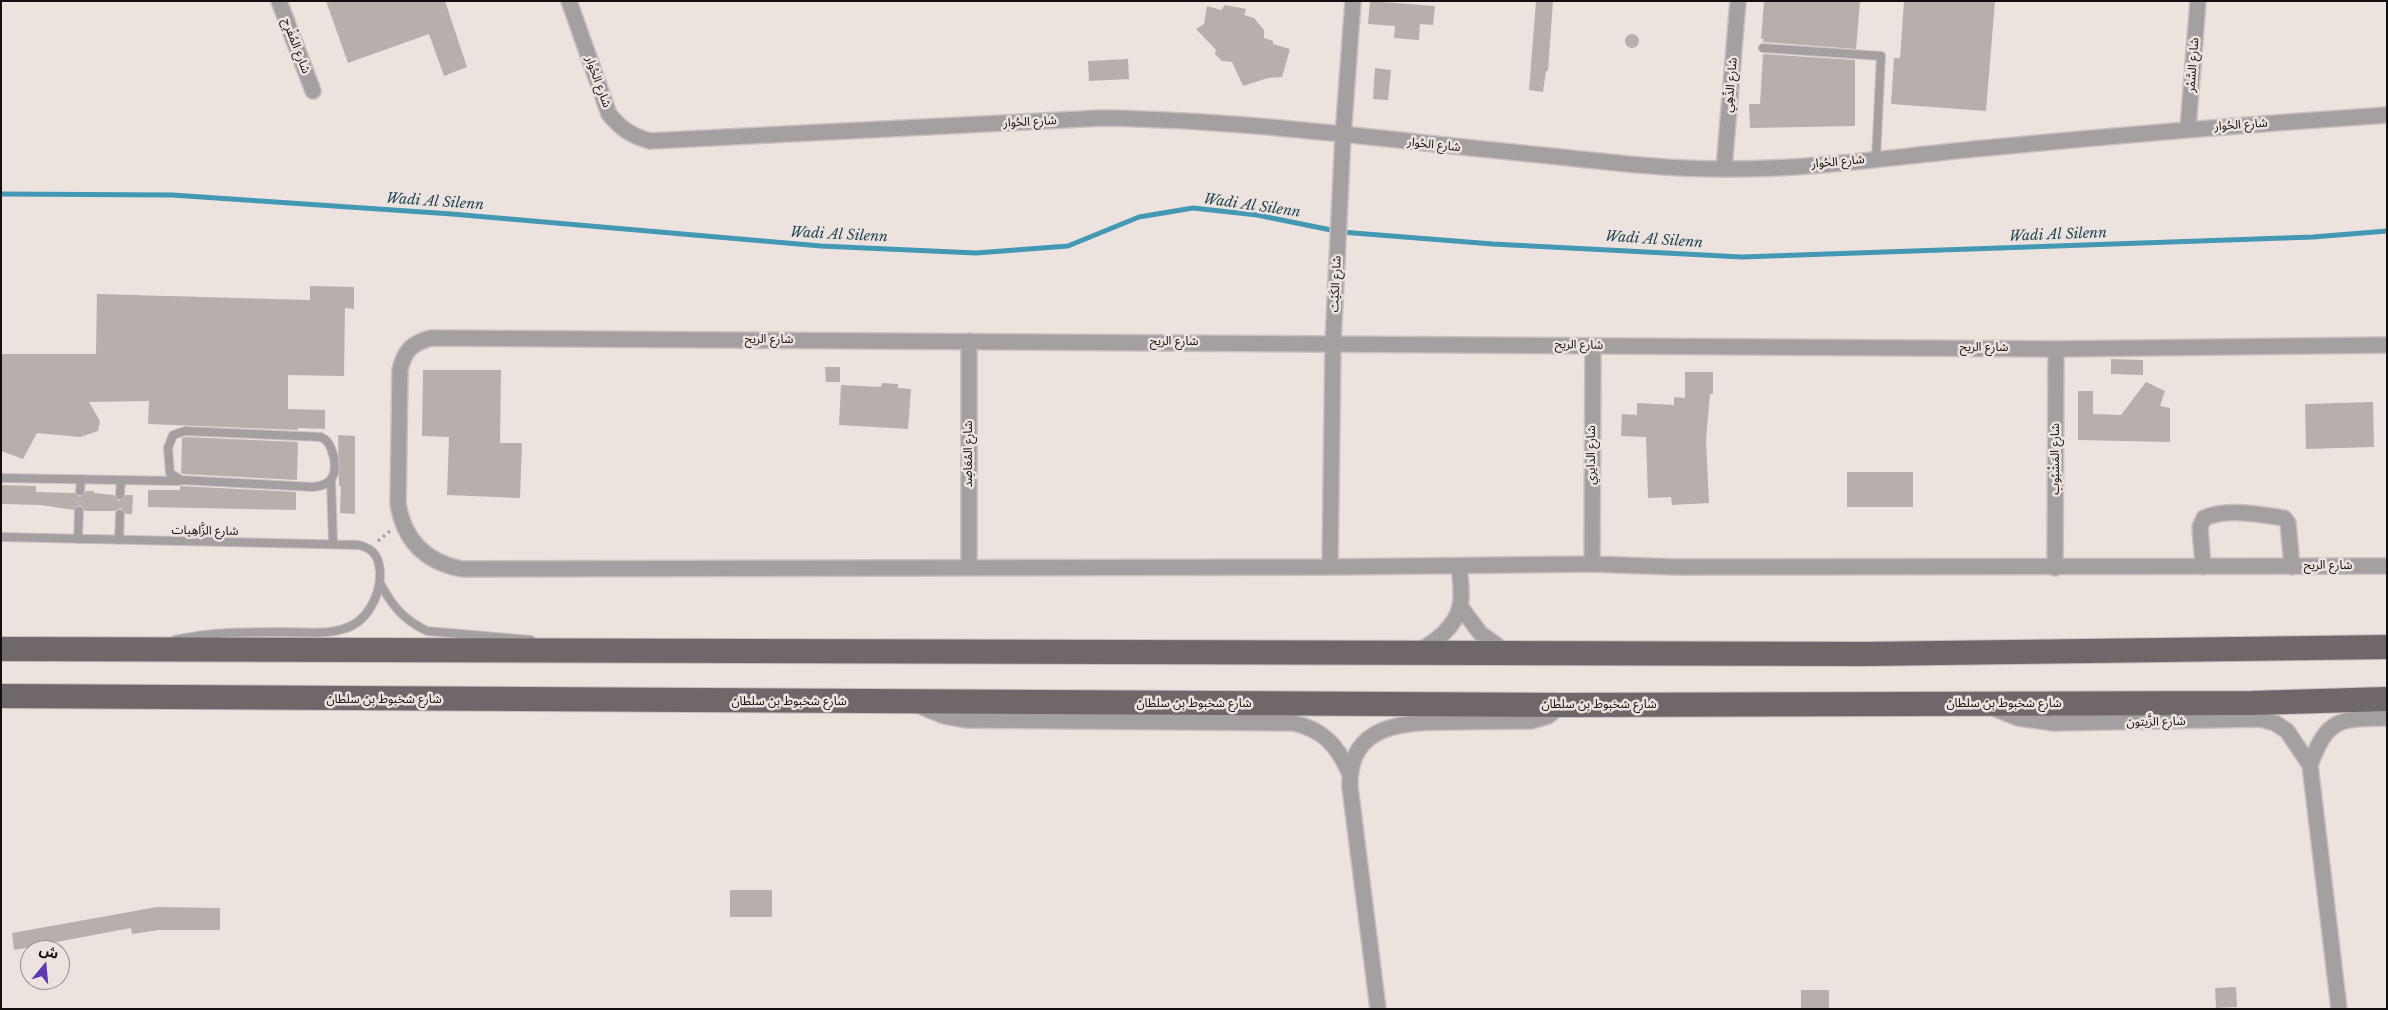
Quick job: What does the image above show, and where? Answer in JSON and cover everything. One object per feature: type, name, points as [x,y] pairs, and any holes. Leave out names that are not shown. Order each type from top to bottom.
[{"type":"main road","points":[[1,649],[1864,654],[2387,648]]},
{"type":"main road","name":"شارع شخبوط بن سلطان","points":[[1,696],[914,703],[1562,705],[1984,704],[2387,700]]},
{"type":"main road","points":[[1,706],[47,706],[64,703],[76,698]]},
{"type":"street","name":"شارع المُفْرِح","points":[[279,1],[314,91]]},
{"type":"street","name":"شارع الحُوار","points":[[569,1],[609,114],[620,128],[634,136],[650,141],[1102,118],[1177,119],[1251,124],[1343,136],[1650,166],[1724,170],[1876,158],[2188,128],[2387,115]]},
{"type":"street","name":"شارع الكَيْت","points":[[1330,567],[1335,294],[1343,136],[1354,1]]},
{"type":"street","name":"شارع الدِّهِي","points":[[1724,170],[1738,1]]},
{"type":"street","name":"شارع السَّمْر","points":[[2188,128],[2198,1]]},
{"type":"street","name":"شارع الريح","points":[[2387,345],[2056,349],[441,338],[419,341],[409,348],[402,358],[400,370],[398,504],[400,520],[407,535],[418,548],[431,559],[446,566],[462,569],[1330,567],[1592,564],[1676,567],[2055,568],[2387,566]]},
{"type":"street","name":"شارع المُعَاضِد","points":[[969,341],[969,567]]},
{"type":"street","name":"شارع الدايري","points":[[1592,564],[1593,346]]},
{"type":"street","name":"شارع المَشْبُوب","points":[[2055,568],[2056,349]]},
{"type":"street","points":[[2204,567],[2200,527],[2204,518],[2212,514],[2255,514],[2284,518],[2288,523],[2292,567]]},
{"type":"street","points":[[1415,653],[1430,645],[1443,634],[1453,621],[1460,606],[1459,566]]},
{"type":"street","points":[[1460,606],[1480,633],[1507,653]]},
{"type":"street","points":[[914,703],[934,713],[966,720],[1294,723],[1308,726],[1332,742],[1341,754],[1349,772],[1378,1009]]},
{"type":"street","name":"شارع الزَّيتون","points":[[1984,704],[2018,718],[2054,723],[2268,720],[2287,731],[2310,765],[2339,1009]]},
{"type":"street","points":[[1349,772],[1360,750],[1368,740],[1389,727],[1414,722],[1532,721],[1548,716],[1562,705]]},
{"type":"street","name":"شارع الزَّيتون","points":[[2310,765],[2319,741],[2334,725],[2355,719],[2387,718]]},
{"type":"lane","points":[[1763,48],[1881,56],[1876,158]]},
{"type":"lane","points":[[188,481],[175,477],[168,468],[170,439],[176,433],[185,431],[321,437],[328,441],[333,449],[333,474],[331,480],[333,544]]},
{"type":"lane","points":[[1,478],[188,481],[313,487],[320,486],[331,480]]},
{"type":"lane","points":[[80,479],[80,491]]},
{"type":"lane","points":[[120,495],[121,480]]},
{"type":"lane","points":[[78,539],[80,511]]},
{"type":"lane","points":[[119,540],[120,514]]},
{"type":"lane","name":"شارع الزَّاهِيات","points":[[1,537],[333,544],[369,548],[377,555],[380,583],[376,598],[368,610],[344,629],[326,632],[217,632],[168,642],[144,650]]},
{"type":"lane","name":"شارع الزَّاهِيات","points":[[380,583],[398,613],[412,624],[427,631],[517,638],[590,652]]},
{"type":"building","points":[[326,1],[445,1],[467,67],[444,76],[429,34],[348,63]]},
{"type":"building","points":[[1370,1],[1435,6],[1433,25],[1420,24],[1419,40],[1394,38],[1395,26],[1368,24]]},
{"type":"building","points":[[1536,1],[1553,1],[1548,71],[1546,71],[1543,92],[1529,90]]},
{"type":"building","points":[[1764,1],[1860,1],[1856,49],[1763,42],[1764,39],[1761,39]]},
{"type":"building","points":[[1904,1],[1995,1],[1986,111],[1891,104],[1894,58],[1900,58]]},
{"type":"building","points":[[1225,5],[1246,9],[1244,15],[1254,18],[1264,30],[1264,38],[1273,41],[1273,44],[1290,49],[1282,77],[1268,78],[1243,86],[1232,62],[1222,61],[1215,54],[1216,50],[1196,29],[1204,24],[1207,6],[1221,10]]},
{"type":"building","points":[[1629,34],[1635,34],[1639,41],[1635,48],[1629,48],[1625,44],[1625,38]]},
{"type":"building","points":[[1763,54],[1855,60],[1855,126],[1750,128],[1749,104],[1760,104]]},
{"type":"building","points":[[1128,59],[1129,79],[1089,81],[1088,61]]},
{"type":"building","points":[[1375,68],[1391,70],[1388,100],[1373,99]]},
{"type":"building","points":[[310,286],[354,287],[354,309],[345,308],[344,376],[288,375],[288,409],[325,410],[325,429],[298,428],[298,430],[148,424],[149,401],[89,402],[100,421],[98,431],[80,437],[37,433],[23,459],[1,451],[1,354],[96,354],[97,294],[310,300]]},
{"type":"building","points":[[2111,359],[2143,360],[2143,375],[2111,374]]},
{"type":"building","points":[[825,367],[840,367],[840,382],[826,382]]},
{"type":"building","points":[[423,370],[501,370],[500,443],[522,443],[520,498],[447,495],[449,437],[422,436]]},
{"type":"building","points":[[1685,372],[1713,372],[1713,394],[1710,394],[1706,440],[1709,503],[1672,505],[1671,497],[1648,498],[1646,437],[1621,436],[1622,414],[1637,415],[1637,403],[1674,405],[1674,397],[1685,398]]},
{"type":"building","points":[[2146,382],[2165,391],[2160,406],[2170,408],[2170,442],[2078,440],[2078,391],[2093,391],[2093,414],[2121,415]]},
{"type":"building","points":[[882,383],[898,384],[898,388],[911,389],[908,429],[839,425],[841,385],[881,387]]},
{"type":"building","points":[[2373,402],[2374,447],[2306,449],[2305,404]]},
{"type":"building","points":[[338,435],[355,436],[355,514],[340,513],[341,486],[339,486]]},
{"type":"building","points":[[182,438],[298,442],[297,480],[183,474],[181,473]]},
{"type":"building","points":[[1847,472],[1913,472],[1913,507],[1847,507]]},
{"type":"building","points":[[1,485],[36,486],[36,492],[75,493],[80,497],[86,491],[94,491],[94,493],[114,495],[119,501],[126,495],[133,495],[132,514],[126,514],[121,508],[115,511],[85,511],[80,505],[74,510],[41,505],[1,504]]},
{"type":"building","points":[[180,486],[296,492],[296,510],[148,507],[148,490],[180,490]]},
{"type":"building","points":[[730,890],[772,890],[772,917],[730,917]]},
{"type":"building","points":[[157,907],[220,908],[220,930],[159,930],[132,934],[131,928],[67,940],[20,940],[20,949],[14,950],[12,933]]},
{"type":"building","points":[[2236,987],[2237,1007],[2216,1008],[2215,988]]},
{"type":"building","points":[[1801,990],[1829,990],[1829,1009],[1801,1009]]},
{"type":"waterway","name":"Wadi Al Silenn","points":[[1,194],[172,195],[452,214],[821,246],[976,253],[1068,246],[1139,217],[1193,208],[1257,215],[1341,232],[1493,244],[1742,257],[2313,237],[2387,231]]}]
